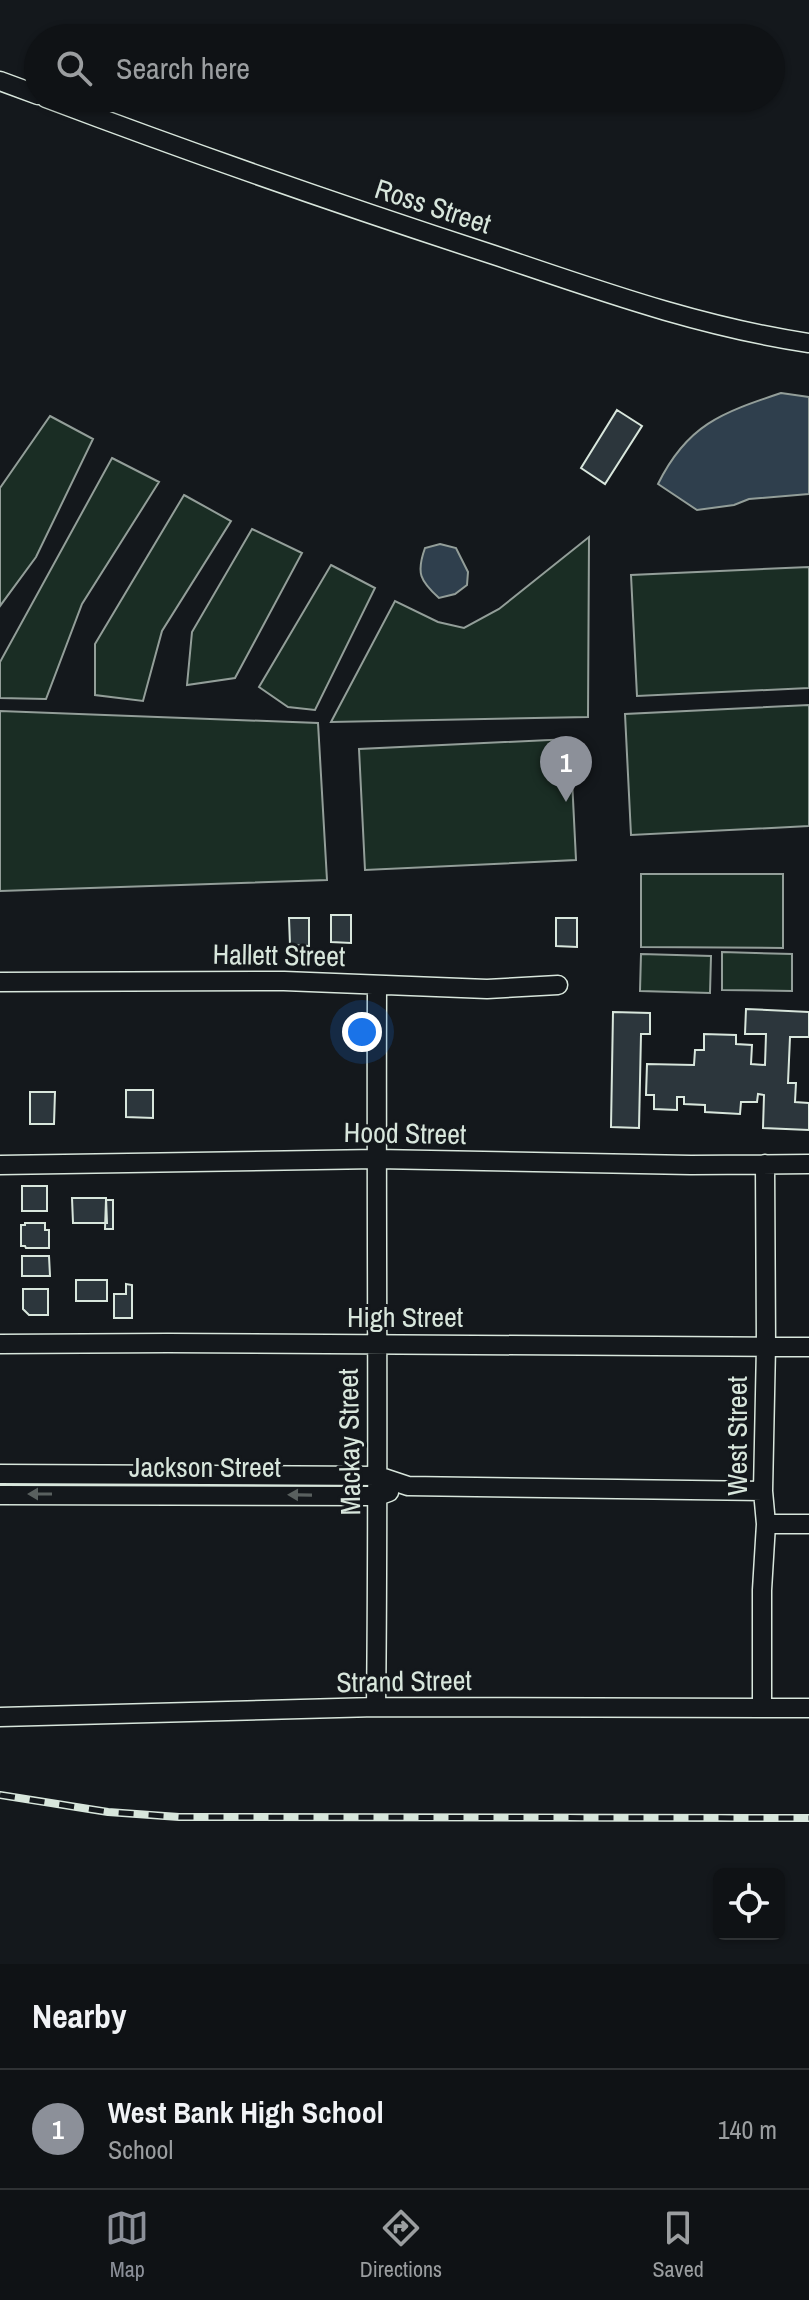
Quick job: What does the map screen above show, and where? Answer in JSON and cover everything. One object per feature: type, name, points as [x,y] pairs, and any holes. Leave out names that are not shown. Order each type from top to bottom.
[{"type":"street","points":[[0,81],[24,90]]},
{"type":"street","name":"Ross Street","points":[[85,112],[618,298],[757,336],[809,343]]},
{"type":"street","name":"Hallett Street","points":[[0,982],[284,981],[487,989],[558,985]]},
{"type":"street","name":"Mackay Street","points":[[376,1707],[377,985]]},
{"type":"street","name":"Hood Street","points":[[0,1165],[377,1159],[809,1164]]},
{"type":"street","name":"West Street","points":[[762,1708],[762,1590],[766,1524],[763,1491],[765,1164]]},
{"type":"street","name":"High Street","points":[[0,1344],[809,1347]]},
{"type":"street","name":"Jackson Street","points":[[0,1474],[378,1476],[408,1486],[763,1491]]},
{"type":"street","name":"Jackson Street","points":[[0,1495],[378,1496],[408,1486]]},
{"type":"street","points":[[766,1524],[809,1524]]},
{"type":"street","name":"Strand Street","points":[[0,1717],[376,1707],[809,1708]]},
{"type":"green space","points":[[50,416],[93,439],[36,557],[0,606],[0,488]]},
{"type":"green space","points":[[112,458],[159,482],[82,604],[46,699],[0,698],[0,662]]},
{"type":"green space","points":[[184,495],[231,521],[162,631],[143,701],[95,695],[95,644]]},
{"type":"green space","points":[[252,529],[302,553],[235,678],[187,685],[192,632]]},
{"type":"green space","points":[[589,537],[588,717],[331,722],[395,601],[438,622],[464,628],[499,609]]},
{"type":"green space","points":[[331,565],[375,588],[315,710],[288,707],[259,687]]},
{"type":"green space","points":[[809,567],[809,688],[637,696],[631,575]]},
{"type":"green space","points":[[809,705],[809,826],[631,835],[625,714]]},
{"type":"green space","points":[[0,711],[318,723],[327,880],[0,891]]},
{"type":"green space","points":[[570,739],[576,860],[365,870],[359,749]]},
{"type":"green space","points":[[641,874],[783,874],[783,948],[641,947]]},
{"type":"green space","points":[[722,952],[792,954],[792,991],[722,990]]},
{"type":"green space","points":[[641,954],[711,956],[710,993],[640,991]]},
{"type":"water","points":[[781,393],[809,397],[809,494],[749,499],[734,505],[697,510],[658,484],[681,448],[708,424],[741,407]]},
{"type":"water","points":[[440,544],[456,548],[468,572],[467,585],[455,594],[439,598],[428,587],[420,570],[425,548]]},
{"type":"building","points":[[617,410],[642,426],[605,484],[581,468]]},
{"type":"building","points":[[331,915],[351,915],[351,943],[331,942]]},
{"type":"building","points":[[289,918],[309,918],[309,946],[290,945]]},
{"type":"building","points":[[556,918],[577,918],[577,947],[556,946]]},
{"type":"building","points":[[746,1009],[809,1012],[809,1037],[790,1037],[788,1083],[796,1083],[795,1102],[809,1103],[809,1130],[763,1128],[764,1095],[758,1094],[757,1102],[741,1102],[740,1114],[705,1112],[705,1105],[684,1104],[684,1097],[677,1097],[677,1110],[654,1109],[654,1095],[646,1095],[647,1064],[694,1065],[695,1050],[704,1050],[704,1034],[736,1035],[736,1044],[752,1045],[751,1064],[765,1065],[766,1034],[745,1034]]},
{"type":"building","points":[[613,1012],[650,1013],[650,1034],[641,1034],[639,1128],[611,1127]]},
{"type":"building","points":[[126,1090],[153,1090],[153,1118],[126,1117]]},
{"type":"building","points":[[30,1092],[55,1092],[54,1124],[30,1124]]},
{"type":"building","points":[[22,1186],[47,1186],[47,1211],[22,1211]]},
{"type":"building","points":[[72,1198],[106,1198],[107,1223],[73,1223]]},
{"type":"building","points":[[106,1200],[113,1200],[113,1229],[105,1229]]},
{"type":"building","points":[[45,1223],[45,1230],[49,1230],[49,1248],[21,1246],[21,1225]]},
{"type":"building","points":[[22,1256],[49,1256],[50,1276],[22,1276]]},
{"type":"building","points":[[76,1280],[107,1280],[107,1301],[76,1301]]},
{"type":"building","points":[[126,1284],[132,1285],[132,1318],[114,1318],[114,1294],[126,1294]]},
{"type":"building","points":[[23,1289],[48,1289],[48,1315],[29,1315],[23,1309]]},
{"type":"railway","points":[[0,1795],[108,1812],[179,1817],[809,1818]]},
{"type":"place","name":"West Bank High School","points":[[566,802]]}]
